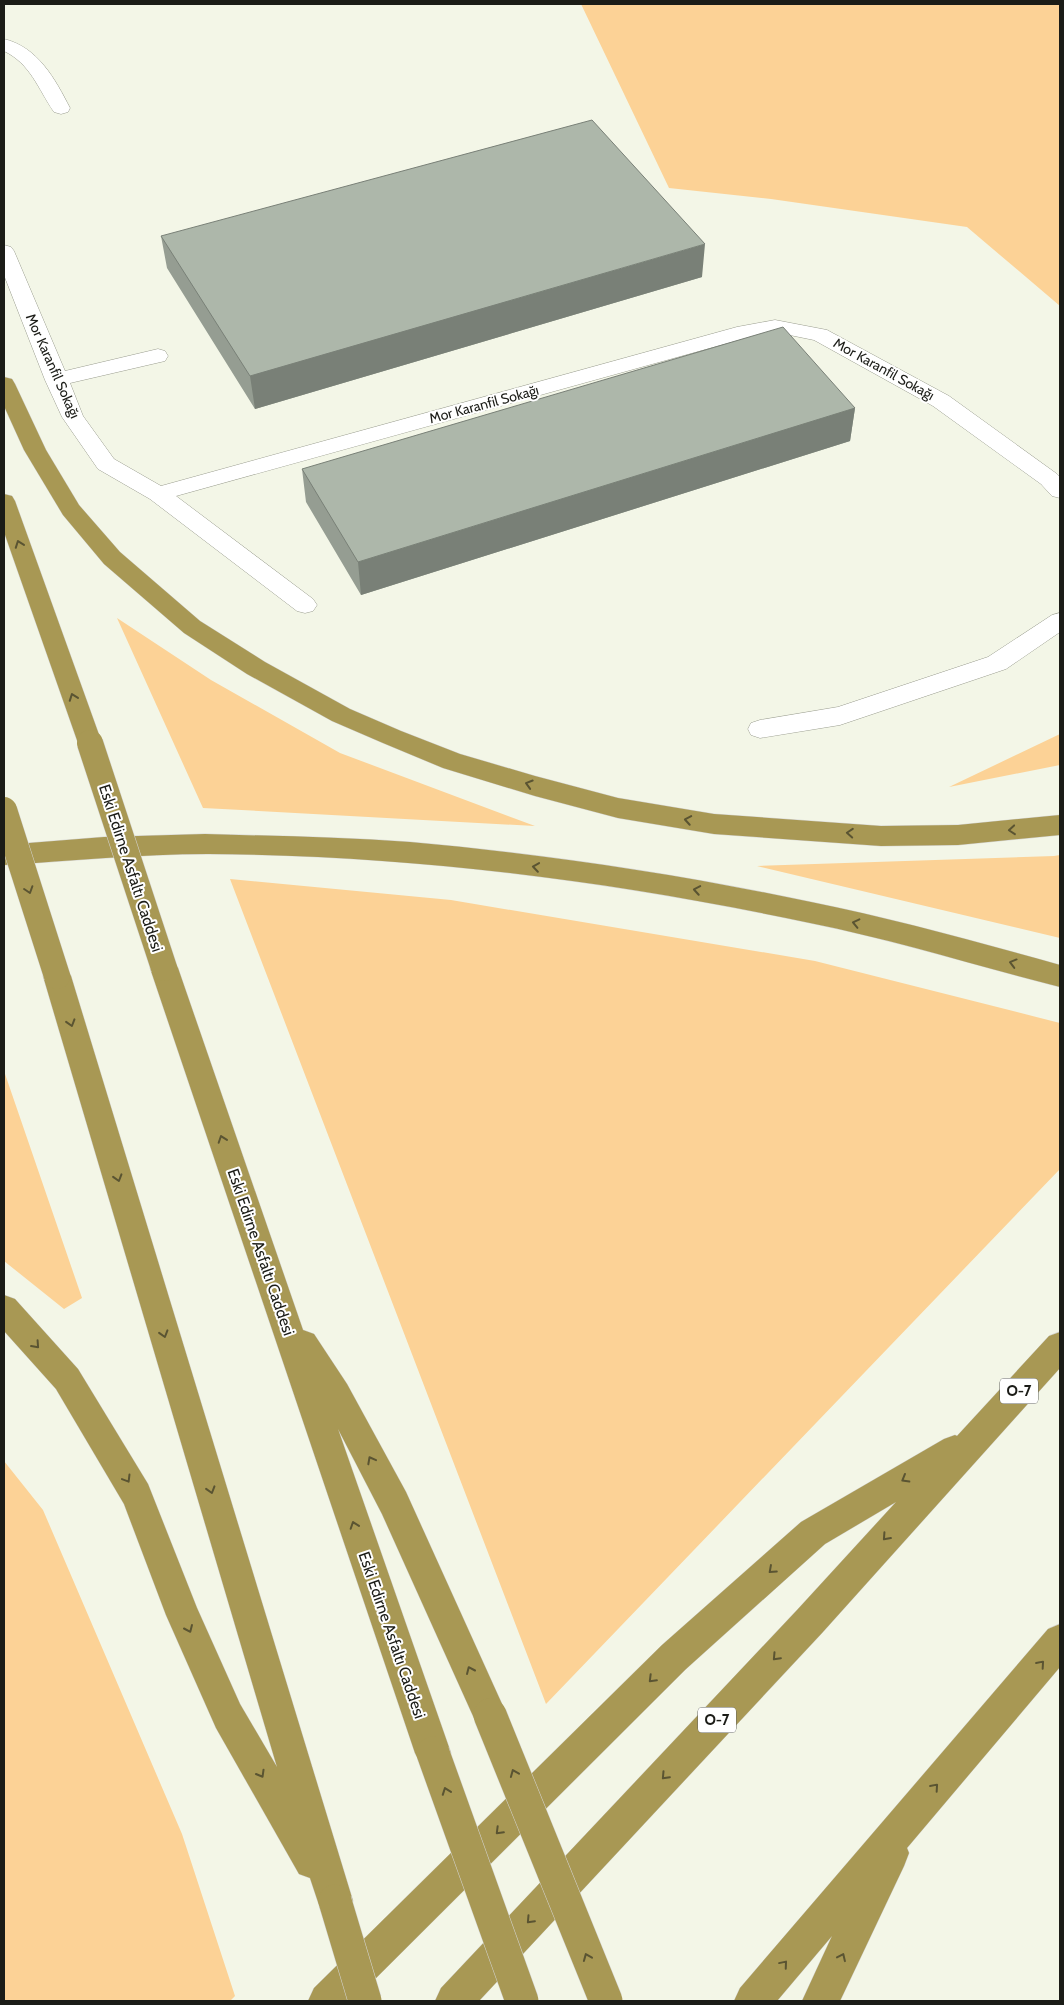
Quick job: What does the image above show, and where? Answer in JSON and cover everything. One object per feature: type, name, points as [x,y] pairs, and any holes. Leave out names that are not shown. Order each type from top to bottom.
[{"type":"highway","points":[[4,384],[35,450],[71,510],[112,558],[192,627],[256,668],[341,715],[392,737],[452,761],[535,786],[618,808],[714,824],[882,836],[958,835],[1060,825]]},
{"type":"highway","name":"Eski Edirne Asfaltı Caddesi","points":[[4,501],[90,743],[164,968],[433,1753],[522,2001]]},
{"type":"highway","points":[[4,810],[57,976],[365,2001]]},
{"type":"highway","points":[[4,855],[76,848],[209,845],[340,847],[504,862],[693,889],[802,910],[918,937],[1060,976]]},
{"type":"highway","points":[[279,1305],[336,1394],[394,1503],[490,1715],[606,2001]]},
{"type":"highway","points":[[4,1309],[67,1379],[137,1495],[183,1615],[228,1716],[335,1901]]},
{"type":"highway","name":"O-7","points":[[454,2001],[810,1621],[1060,1346]]},
{"type":"highway","points":[[327,2001],[674,1657],[813,1533],[978,1436]]},
{"type":"highway","points":[[753,2001],[1060,1642]]},
{"type":"highway","points":[[821,2001],[906,1821]]},
{"type":"street","points":[[4,44],[17,49],[39,67],[61,108]]},
{"type":"street","name":"Mor Karanfil Sokağı","points":[[4,251],[73,417],[106,464],[158,494],[744,332],[775,326],[820,335],[941,401],[1050,479],[1060,491]]},
{"type":"street","points":[[56,380],[158,356]]},
{"type":"street","points":[[158,494],[305,605]]},
{"type":"street","points":[[760,729],[840,716],[997,663],[1060,621]]},
{"type":"shaded area","points":[[581,4],[1060,4],[1060,306],[967,227],[771,199],[669,188]]},
{"type":"shaded area","points":[[117,618],[211,680],[340,753],[535,826],[203,808]]},
{"type":"shaded area","points":[[1060,734],[1060,765],[949,787]]},
{"type":"shaded area","points":[[1060,855],[1060,938],[757,866],[1054,856]]},
{"type":"shaded area","points":[[230,879],[451,900],[815,961],[1060,1023],[1060,1169],[546,1704]]},
{"type":"shaded area","points":[[4,1071],[82,1298],[64,1309],[4,1261]]},
{"type":"shaded area","points":[[4,1461],[43,1510],[182,1834],[235,1996],[230,2001],[4,2001]]},
{"type":"building","points":[[592,120],[705,244],[250,376],[161,236]]},
{"type":"building","points":[[783,327],[855,408],[358,562],[302,469]]}]
